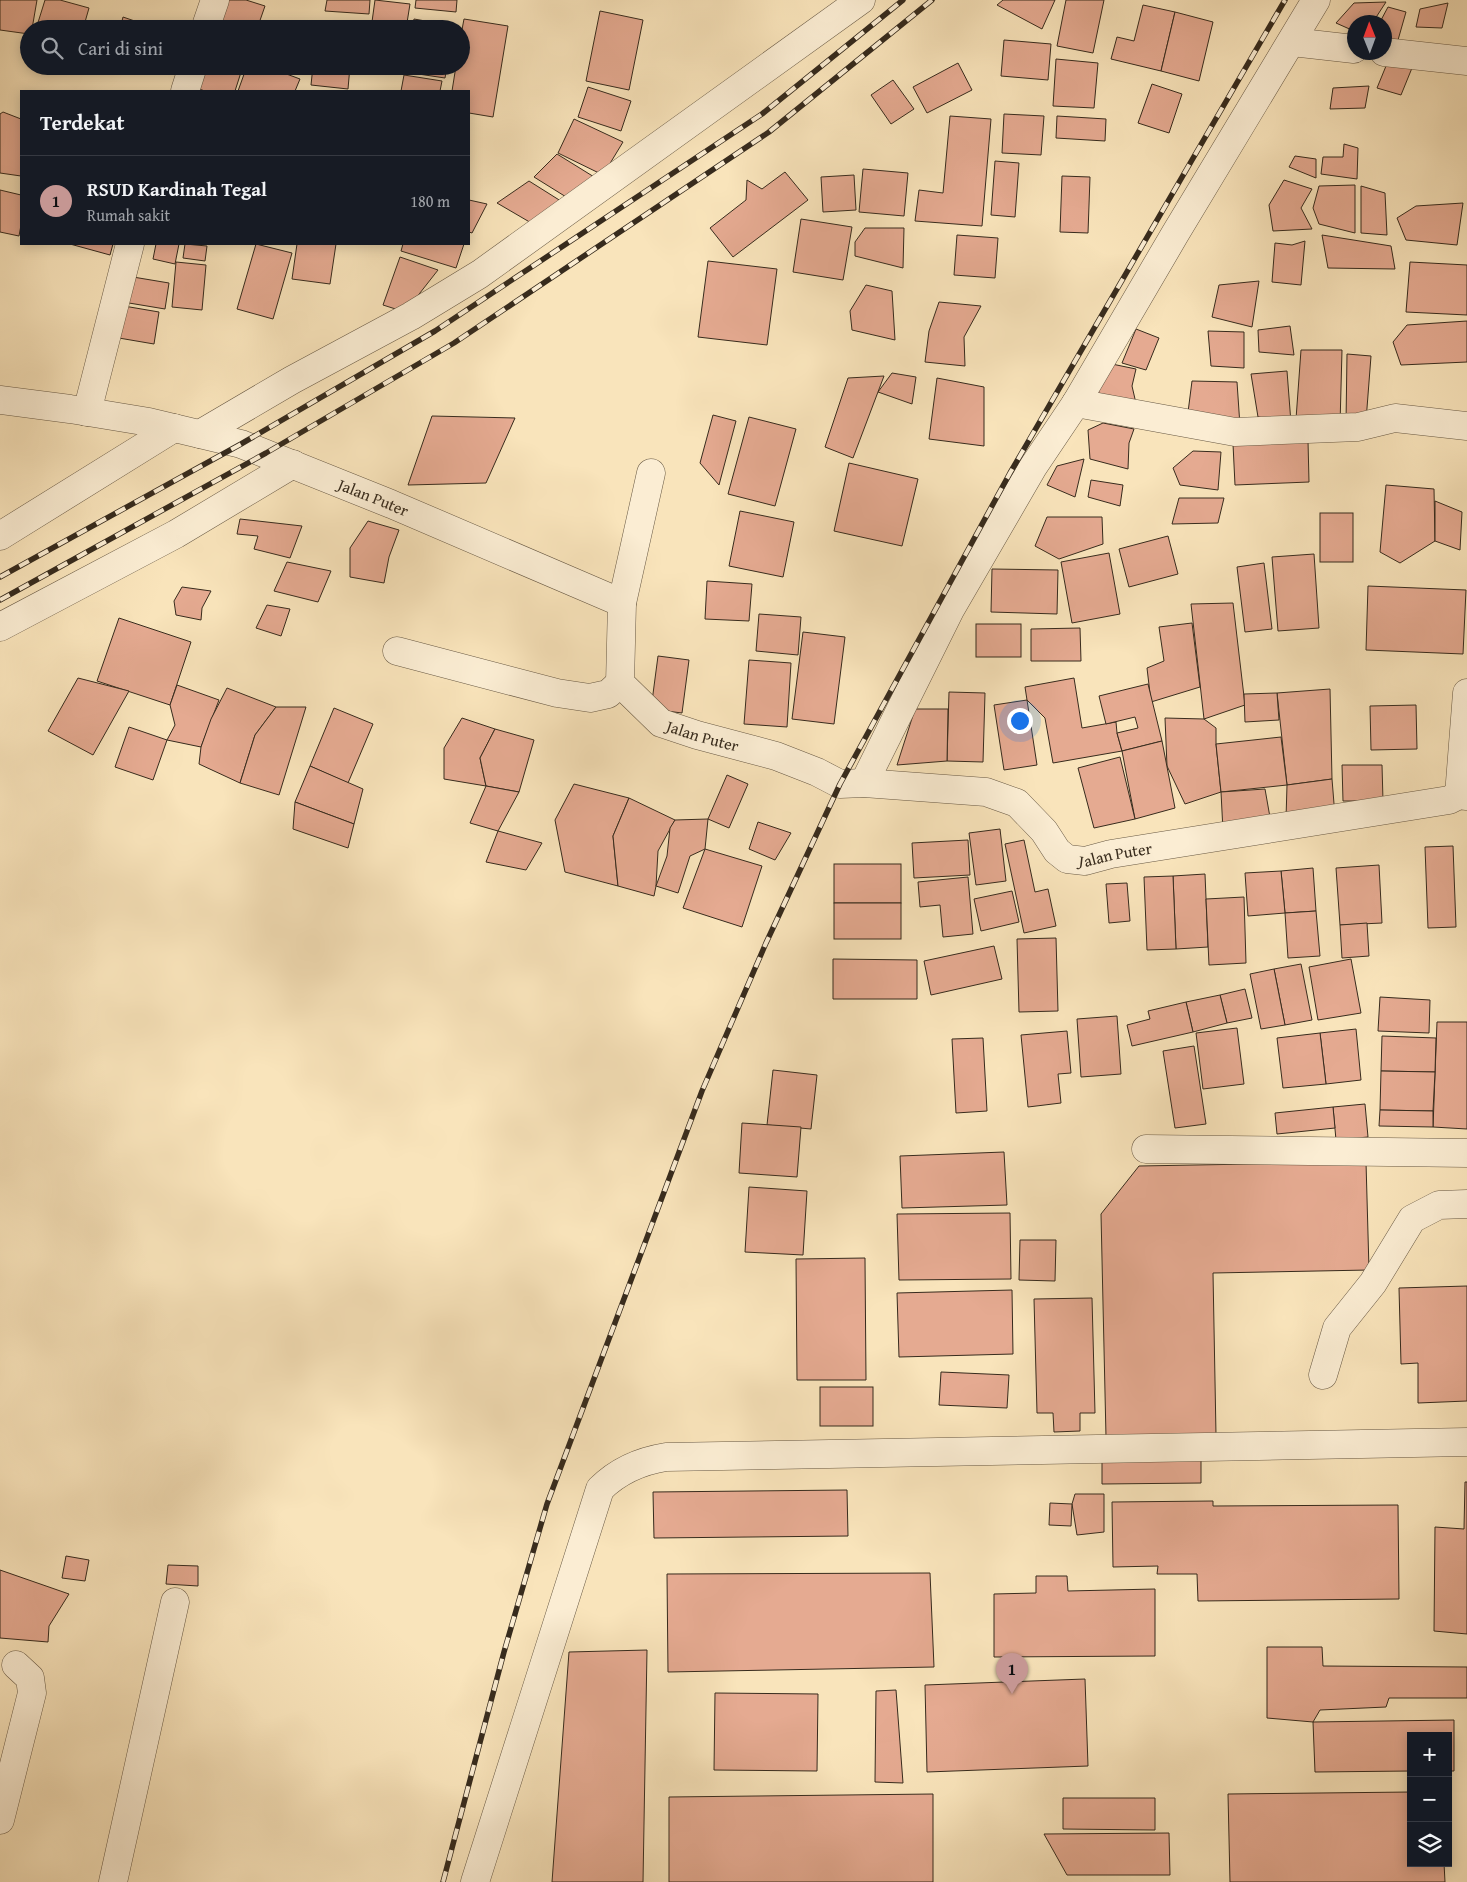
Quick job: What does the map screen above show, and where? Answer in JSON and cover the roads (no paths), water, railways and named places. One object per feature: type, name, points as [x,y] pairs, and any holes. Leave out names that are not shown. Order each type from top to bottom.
[{"type":"street","points":[[208,20],[215,0]]},
{"type":"street","points":[[200,434],[292,380],[411,316],[480,274],[861,0]]},
{"type":"street","points":[[864,782],[950,610],[1033,467],[1076,403],[1316,0]]},
{"type":"street","points":[[1292,42],[1347,48]]},
{"type":"street","points":[[1392,53],[1467,61]]},
{"type":"street","points":[[184,90],[190,75]]},
{"type":"street","points":[[87,412],[130,245]]},
{"type":"street","name":"Jalan Puter","points":[[0,400],[149,422],[242,444],[392,504],[622,603]]},
{"type":"street","points":[[1076,403],[1235,432],[1358,427],[1395,418],[1467,426]]},
{"type":"street","points":[[0,536],[174,428]]},
{"type":"street","points":[[0,627],[176,534],[293,464]]},
{"type":"street","points":[[397,651],[557,693],[590,698],[608,694],[620,683],[622,603],[651,473]]},
{"type":"street","name":"Jalan Puter","points":[[620,683],[661,723],[697,735],[776,756],[817,772],[840,784],[864,782],[986,792],[1017,803],[1044,831],[1056,851],[1067,859],[1085,861],[1111,854],[1449,800],[1463,796]]},
{"type":"street","points":[[1463,796],[1467,693]]},
{"type":"street","points":[[1146,1149],[1467,1152]]},
{"type":"street","points":[[1323,1375],[1337,1328],[1373,1283],[1412,1220],[1439,1205],[1467,1204]]},
{"type":"street","points":[[475,1882],[600,1489],[606,1482],[631,1467],[651,1459],[666,1457],[1467,1442]]},
{"type":"street","points":[[113,1882],[175,1602]]},
{"type":"street","points":[[0,1820],[32,1693],[30,1678],[16,1665]]},
{"type":"railway","points":[[0,577],[241,444],[435,331],[762,114],[903,0]]},
{"type":"railway","points":[[0,600],[266,453],[454,343],[769,132],[932,0]]},
{"type":"railway","points":[[443,1882],[504,1652],[547,1504],[702,1091],[766,943],[840,784],[1010,473],[1285,0]]},
{"type":"place","name":"RSUD Kardinah Tegal","points":[[1012,1694]]}]
